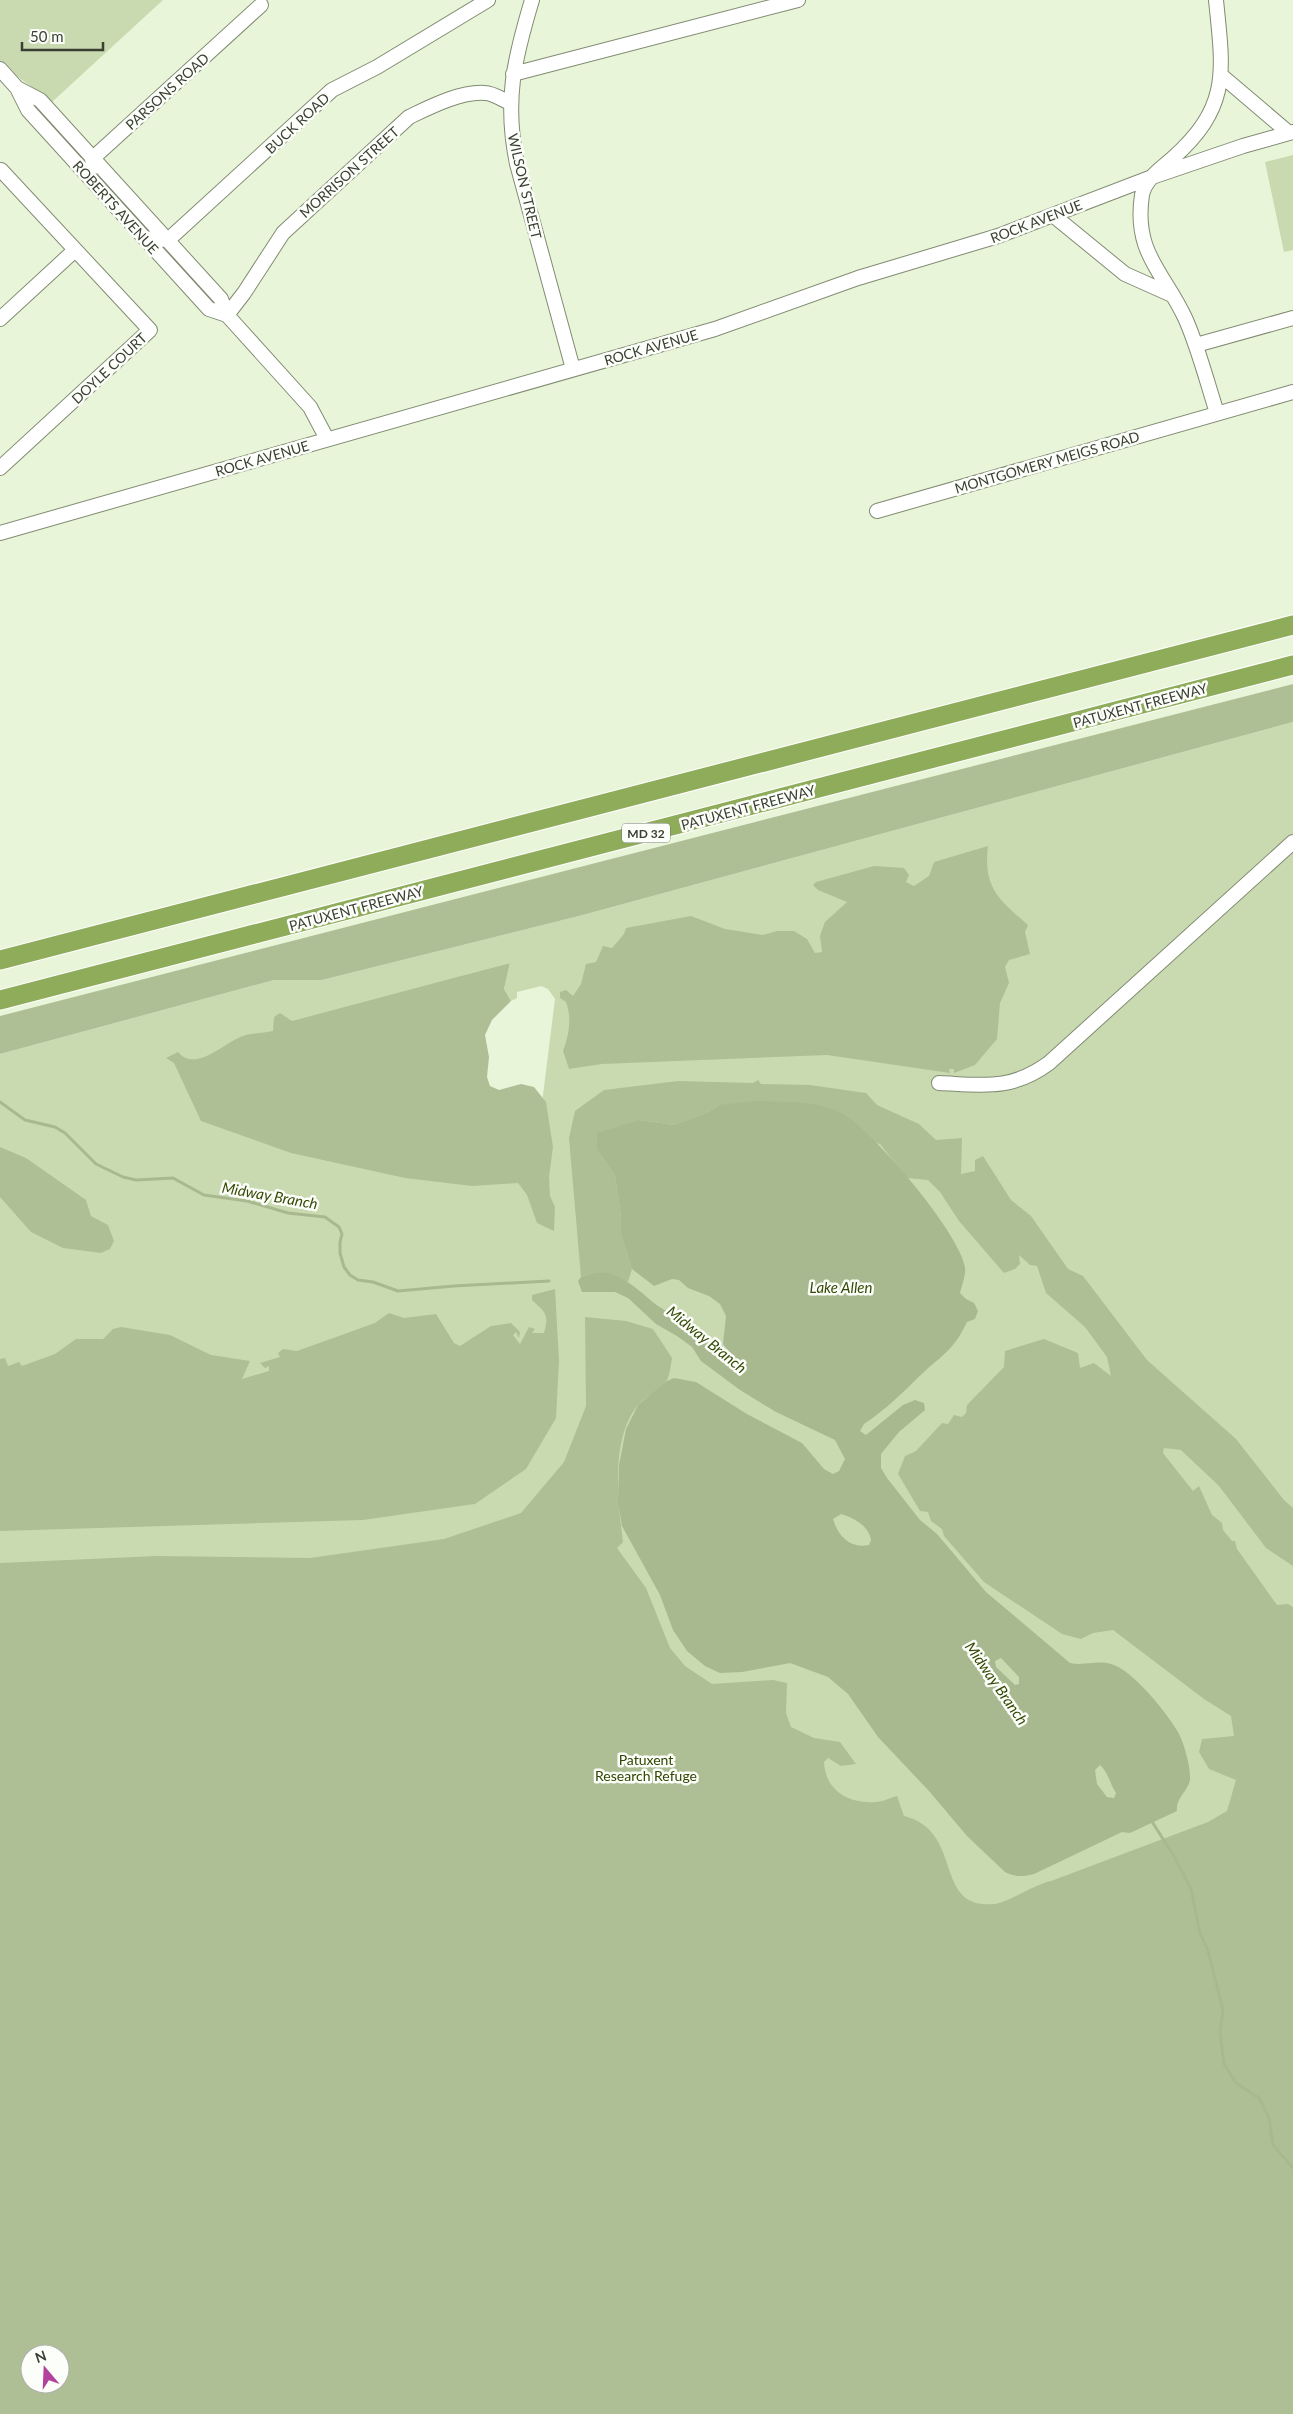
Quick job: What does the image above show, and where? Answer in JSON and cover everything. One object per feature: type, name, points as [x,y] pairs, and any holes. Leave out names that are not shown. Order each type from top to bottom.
[{"type":"highway","points":[[0,960],[1293,625]]},
{"type":"highway","name":"PATUXENT FREEWAY","points":[[0,1000],[1293,665]]},
{"type":"street","name":"BUCK ROAD","points":[[168,240],[332,90],[377,67],[488,0]]},
{"type":"street","name":"WILSON STREET","points":[[532,0],[516,54],[510,103],[511,137],[573,369]]},
{"type":"street","points":[[513,74],[798,0]]},
{"type":"street","points":[[1216,0],[1222,76],[1218,96],[1206,123],[1187,146],[1152,177],[1143,192],[1141,228],[1146,251],[1156,272],[1172,295],[1196,345],[1217,414]]},
{"type":"street","name":"PARSONS ROAD","points":[[92,158],[261,5]]},
{"type":"street","name":"ROBERTS AVENUE","points":[[0,70],[17,88],[28,110],[209,310],[227,315]]},
{"type":"street","points":[[1222,76],[1291,133]]},
{"type":"street","name":"ROBERTS AVENUE","points":[[17,88],[40,100],[221,299],[227,315],[310,406],[327,439]]},
{"type":"street","name":"MORRISON STREET","points":[[227,315],[244,293],[283,233],[409,117],[432,105],[457,97],[485,92],[510,103]]},
{"type":"street","name":"ROCK AVENUE","points":[[0,533],[715,329],[858,278],[957,250],[1054,216],[1152,177],[1291,133]]},
{"type":"street","points":[[92,158],[96,185]]},
{"type":"street","points":[[0,171],[75,250],[0,319]]},
{"type":"street","points":[[1054,216],[1125,274],[1172,295]]},
{"type":"street","points":[[144,238],[168,240]]},
{"type":"street","name":"DOYLE COURT","points":[[0,468],[150,330],[75,250]]},
{"type":"street","points":[[1196,345],[1293,318]]},
{"type":"street","name":"MONTGOMERY MEIGS ROAD","points":[[877,511],[1293,392]]},
{"type":"street","points":[[939,1083],[992,1085],[1018,1081],[1032,1075],[1049,1063],[1293,842]]},
{"type":"green space","points":[[0,0],[163,0],[52,102],[0,61]]},
{"type":"green space","points":[[1293,155],[1293,250],[1284,252],[1265,162]]},
{"type":"green space","points":[[1293,684],[1293,722],[579,916],[322,980],[274,980],[0,1054],[0,1016]]},
{"type":"green space","name":"Patuxent Research Refuge","points":[[1293,722],[1293,2414],[0,2414],[0,1054],[274,980],[322,980],[579,916]],"holes":[[[510,963],[504,989],[511,1001],[517,998],[517,992],[541,986],[548,989],[555,999],[539,1127],[475,1142],[462,976]]]},
{"type":"green space","points":[[988,846],[988,873],[991,883],[1001,900],[1028,925],[1025,932],[1030,954],[1009,960],[1005,967],[1009,983],[1000,1003],[997,1039],[975,1065],[954,1073],[954,1069],[949,1069],[950,1073],[827,1055],[602,1064],[569,1069],[563,1051],[568,1033],[569,1014],[566,1002],[560,998],[560,992],[566,990],[573,996],[581,984],[586,964],[596,962],[603,946],[612,948],[624,934],[626,928],[691,916],[725,929],[763,935],[777,931],[794,931],[807,939],[815,953],[822,952],[820,936],[825,922],[847,902],[818,890],[813,885],[816,882],[874,866],[904,868],[909,875],[906,882],[914,886],[929,876],[934,862]]},
{"type":"green space","points":[[510,963],[504,989],[511,1001],[492,1020],[485,1035],[489,1057],[487,1077],[490,1086],[499,1090],[521,1084],[534,1087],[546,1102],[553,1147],[549,1177],[550,1196],[555,1207],[554,1231],[537,1223],[527,1195],[518,1183],[472,1186],[405,1178],[291,1153],[201,1121],[174,1063],[166,1058],[178,1052],[185,1058],[201,1058],[243,1036],[273,1031],[274,1017],[280,1013],[292,1021]]},
{"type":"green space","points":[[758,1080],[761,1084],[810,1085],[866,1093],[877,1105],[919,1124],[936,1140],[962,1138],[961,1174],[975,1171],[975,1160],[983,1156],[1011,1200],[1031,1216],[1068,1269],[1083,1276],[1147,1360],[1236,1439],[1284,1500],[1293,1508],[1293,1566],[1266,1548],[1219,1486],[1181,1450],[1164,1448],[1163,1453],[1193,1491],[1199,1486],[1212,1515],[1222,1523],[1223,1530],[1232,1541],[1235,1541],[1237,1549],[1277,1605],[1288,1604],[1293,1607],[1293,2414],[0,2414],[0,1563],[157,1556],[310,1558],[444,1539],[521,1513],[564,1462],[586,1406],[585,1317],[626,1321],[653,1329],[672,1358],[670,1372],[665,1384],[638,1405],[629,1419],[623,1435],[618,1471],[618,1490],[623,1542],[617,1548],[646,1588],[670,1648],[685,1666],[712,1684],[773,1680],[787,1683],[786,1713],[791,1727],[814,1738],[840,1742],[856,1764],[841,1766],[828,1758],[824,1762],[825,1772],[833,1787],[847,1797],[865,1802],[875,1802],[897,1796],[904,1816],[923,1824],[935,1837],[943,1852],[954,1883],[962,1895],[975,1903],[994,1904],[1006,1901],[1036,1886],[1208,1822],[1227,1811],[1236,1780],[1209,1769],[1199,1752],[1202,1739],[1234,1736],[1231,1716],[1204,1699],[1113,1630],[1093,1633],[1081,1639],[1062,1634],[984,1582],[944,1536],[942,1529],[931,1521],[928,1512],[920,1511],[898,1474],[905,1456],[916,1451],[942,1423],[948,1424],[954,1415],[962,1417],[966,1413],[967,1405],[1004,1367],[1005,1351],[1044,1339],[1078,1353],[1080,1368],[1094,1363],[1111,1376],[1107,1357],[1085,1327],[1046,1293],[1037,1266],[1030,1265],[1019,1255],[1020,1264],[1015,1269],[1004,1273],[959,1221],[940,1192],[928,1180],[907,1178],[880,1144],[719,1105],[708,1112],[674,1125],[639,1120],[597,1150],[615,1175],[621,1216],[621,1234],[632,1269],[628,1282],[605,1274],[581,1277],[569,1138],[575,1111],[604,1090],[678,1081],[753,1083]]},
{"type":"green space","points":[[0,1147],[26,1158],[86,1200],[91,1216],[108,1225],[114,1241],[110,1249],[101,1253],[63,1248],[31,1232],[0,1197]]},
{"type":"green space","points":[[555,1289],[559,1361],[556,1418],[526,1469],[475,1504],[363,1520],[0,1531],[0,1359],[5,1358],[8,1366],[19,1362],[22,1366],[55,1354],[76,1339],[103,1339],[113,1329],[121,1327],[170,1335],[211,1355],[250,1361],[242,1379],[269,1371],[269,1366],[265,1368],[260,1363],[280,1357],[278,1353],[283,1349],[297,1351],[375,1323],[389,1313],[404,1318],[436,1314],[454,1343],[460,1346],[491,1326],[511,1323],[520,1332],[519,1338],[516,1332],[513,1335],[520,1344],[529,1327],[535,1329],[532,1333],[544,1333],[545,1314],[532,1300],[532,1295]]},
{"type":"water","name":"Lake Allen","points":[[754,1101],[812,1104],[834,1109],[857,1124],[894,1161],[948,1231],[965,1267],[960,1293],[974,1303],[978,1311],[975,1319],[967,1322],[949,1350],[888,1406],[864,1424],[860,1431],[866,1435],[903,1405],[915,1400],[924,1403],[925,1410],[899,1432],[881,1454],[881,1468],[887,1478],[920,1520],[937,1534],[986,1592],[1070,1663],[1111,1664],[1129,1674],[1148,1693],[1178,1732],[1187,1755],[1190,1780],[1178,1803],[1177,1811],[1130,1833],[1122,1832],[1034,1874],[1019,1876],[1009,1874],[967,1836],[929,1791],[878,1737],[848,1694],[828,1677],[790,1663],[742,1672],[720,1673],[705,1666],[687,1651],[673,1630],[660,1595],[622,1526],[618,1501],[619,1465],[626,1429],[638,1405],[667,1381],[674,1378],[696,1382],[747,1414],[802,1443],[824,1469],[833,1474],[839,1471],[845,1459],[835,1440],[776,1412],[740,1390],[701,1361],[692,1347],[656,1324],[628,1298],[615,1292],[582,1292],[578,1281],[581,1277],[599,1273],[618,1276],[658,1306],[684,1320],[725,1361],[745,1370],[723,1344],[726,1316],[720,1304],[709,1296],[688,1288],[679,1280],[672,1279],[654,1286],[632,1269],[621,1234],[621,1216],[615,1175],[597,1150],[597,1133],[639,1120],[674,1125],[708,1112],[719,1105]],"holes":[[[841,1514],[856,1520],[864,1527],[870,1535],[869,1545],[856,1545],[842,1536],[833,1519]],[[1001,1658],[1019,1677],[1019,1684],[1015,1685],[996,1667],[995,1661]],[[1100,1765],[1105,1771],[1116,1793],[1114,1798],[1107,1797],[1097,1784],[1095,1770]]]},
{"type":"waterway","name":"Midway Branch","points":[[0,1102],[25,1120],[55,1127],[65,1133],[96,1164],[123,1177],[136,1180],[173,1178],[204,1195],[247,1201],[288,1213],[325,1217],[339,1227],[342,1234],[340,1253],[344,1267],[350,1275],[358,1280],[373,1282],[398,1291],[549,1281]]},
{"type":"waterway","name":"Midway Branch","points":[[1151,1820],[1175,1858],[1191,1889],[1200,1933],[1208,1951],[1223,2010],[1220,2032],[1224,2064],[1236,2083],[1259,2098],[1269,2118],[1273,2145],[1293,2168]]}]
